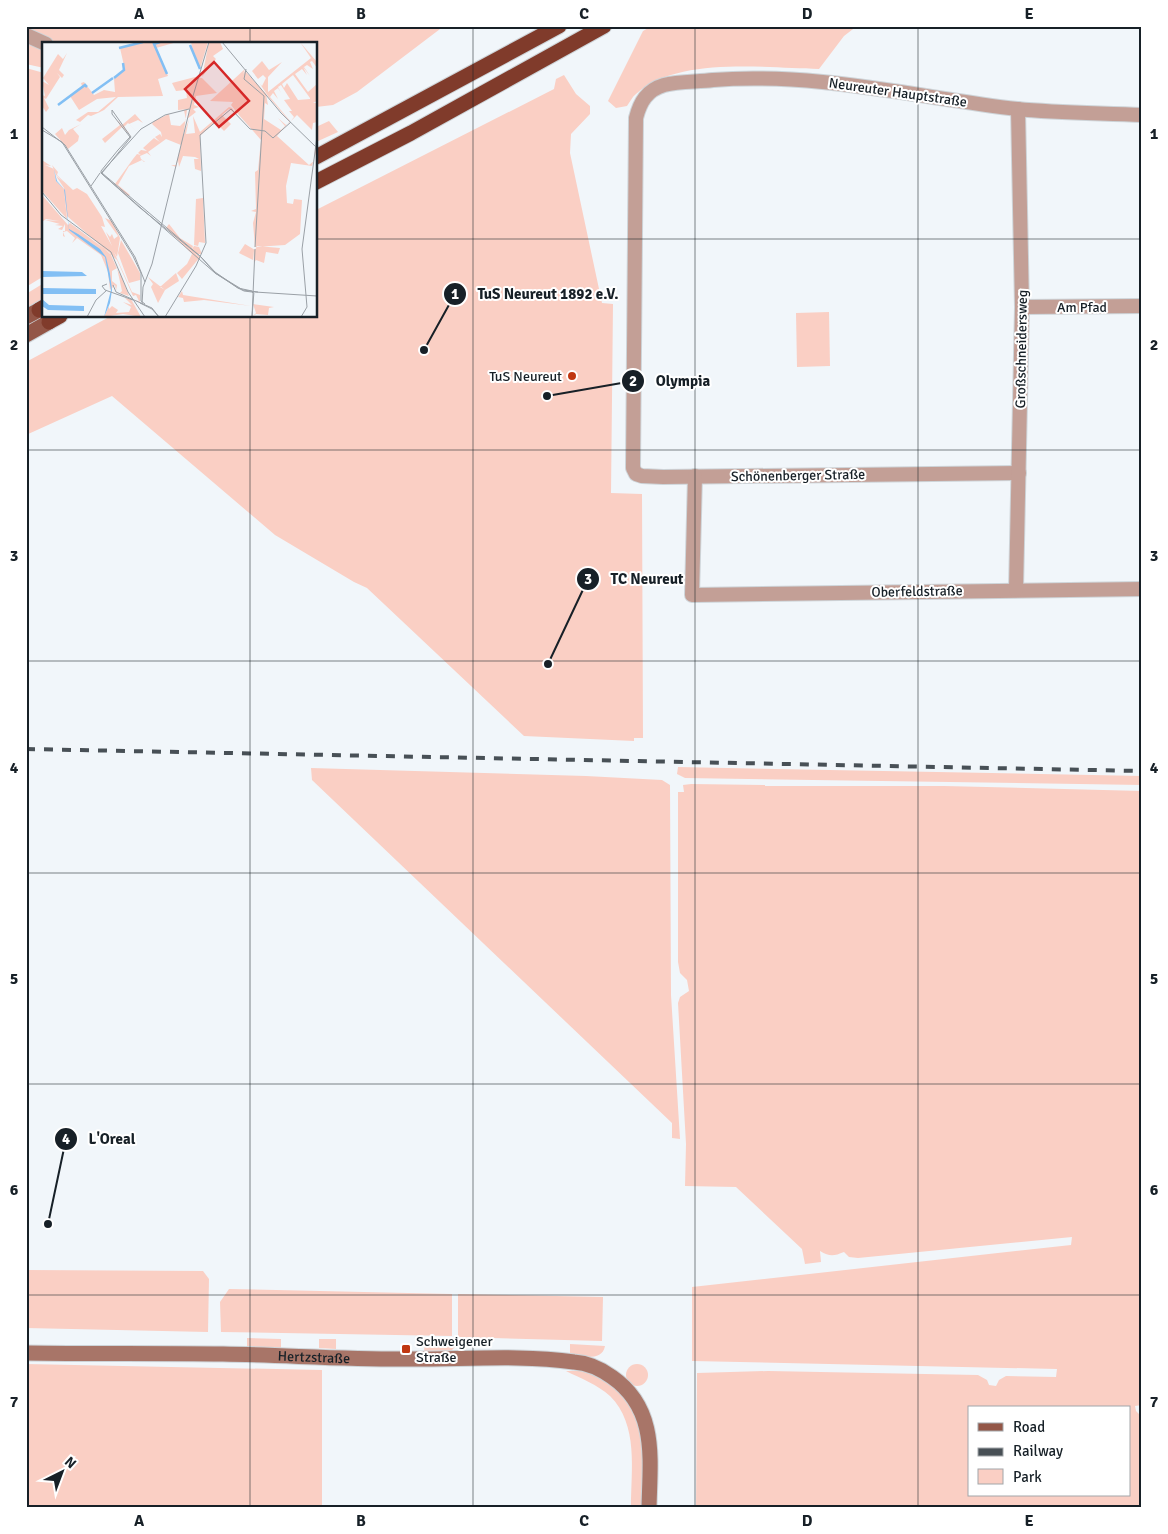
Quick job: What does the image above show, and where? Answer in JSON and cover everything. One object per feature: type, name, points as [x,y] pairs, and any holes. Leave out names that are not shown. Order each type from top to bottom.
[{"type":"highway","points":[[318,155],[559,26]]},
{"type":"highway","points":[[318,181],[564,50],[604,26]]},
{"type":"main road","points":[[26,335],[54,319]]},
{"type":"main road","name":"Hertzstraße","points":[[26,1353],[224,1354],[392,1359],[556,1360],[582,1363],[611,1376],[629,1392],[646,1422],[650,1451],[649,1508]]},
{"type":"street","points":[[26,35],[42,42]]},
{"type":"street","name":"Neureuter Hauptstraße","points":[[654,89],[663,85],[740,78],[797,80],[1018,109],[1142,115]]},
{"type":"street","name":"Schönenberger Straße","points":[[654,89],[646,94],[636,118],[636,318],[633,468],[636,474],[642,476],[695,476],[1019,473]]},
{"type":"street","name":"Großschneidersweg","points":[[1016,590],[1022,307],[1018,109]]},
{"type":"street","name":"Am Pfad","points":[[1022,307],[1142,306]]},
{"type":"street","name":"Oberfeldstraße","points":[[695,476],[692,595],[1142,589]]},
{"type":"green space","points":[[26,26],[444,26],[357,92],[333,105],[318,107],[318,42],[42,42],[42,68],[26,64]]},
{"type":"green space","points":[[652,26],[857,26],[844,36],[819,69],[749,66],[698,69],[674,74],[653,82],[635,95],[627,106],[616,108],[608,101],[643,31]]},
{"type":"green space","points":[[26,68],[42,72],[42,277],[26,287]]},
{"type":"green space","points":[[564,75],[576,94],[590,106],[590,114],[571,134],[570,153],[602,303],[613,304],[611,493],[642,494],[643,738],[634,738],[634,741],[524,736],[367,588],[275,535],[112,396],[26,435],[26,362],[107,318],[318,318],[318,209],[554,89],[556,79]]},
{"type":"green space","points":[[329,121],[338,132],[318,141],[318,126]]},
{"type":"green space","points":[[42,284],[42,300],[26,309],[26,294]]},
{"type":"green space","points":[[829,312],[830,366],[797,367],[796,313]]},
{"type":"green space","points":[[678,767],[1142,776],[1142,785],[685,778],[677,774]]},
{"type":"green space","points":[[311,768],[586,776],[662,780],[670,785],[671,995],[680,1139],[672,1138],[672,1123],[312,780]]},
{"type":"green space","points":[[691,784],[944,786],[1142,791],[1142,1405],[1135,1406],[1136,1411],[1142,1417],[1142,1508],[696,1508],[697,1373],[768,1371],[978,1375],[987,1380],[989,1385],[996,1386],[999,1380],[1006,1376],[1056,1377],[1057,1369],[692,1361],[692,1287],[1071,1245],[1072,1237],[858,1258],[849,1257],[844,1252],[832,1255],[820,1251],[821,1262],[805,1264],[802,1249],[736,1187],[685,1186],[686,1144],[678,1003],[680,997],[689,991],[687,980],[680,973],[678,962],[678,792],[684,792],[683,785]]},
{"type":"green space","points":[[26,1270],[203,1271],[209,1279],[208,1332],[26,1328]]},
{"type":"green space","points":[[229,1289],[452,1294],[452,1336],[221,1332],[220,1302]]},
{"type":"green space","points":[[458,1294],[603,1297],[602,1341],[458,1337]]},
{"type":"green space","points":[[247,1338],[281,1339],[281,1348],[247,1348]]},
{"type":"green space","points":[[319,1339],[336,1339],[336,1349],[319,1348]]},
{"type":"green space","points":[[425,1341],[455,1343],[455,1347],[450,1352],[424,1351]]},
{"type":"green space","points":[[570,1344],[605,1346],[600,1354],[586,1357],[570,1355]]},
{"type":"green space","points":[[26,1364],[322,1370],[322,1508],[26,1508]]},
{"type":"green space","points":[[637,1364],[645,1367],[648,1375],[645,1383],[637,1386],[629,1383],[626,1375],[629,1367]]},
{"type":"green space","points":[[566,1371],[585,1371],[601,1378],[625,1396],[642,1431],[644,1508],[631,1508],[632,1464],[626,1420],[610,1396],[600,1388]]},
{"type":"railway","points":[[26,749],[1142,771]]},
{"type":"place","name":"TuS Neureut 1892 e.V.","points":[[424,350]]},
{"type":"place","name":"TuS Neureut","points":[[572,376]]},
{"type":"place","name":"Olympia","points":[[547,396]]},
{"type":"place","name":"TC Neureut","points":[[548,664]]},
{"type":"place","name":"L'Oreal","points":[[48,1224]]},
{"type":"place","name":"Schweigener Straße","points":[[406,1349]]}]
